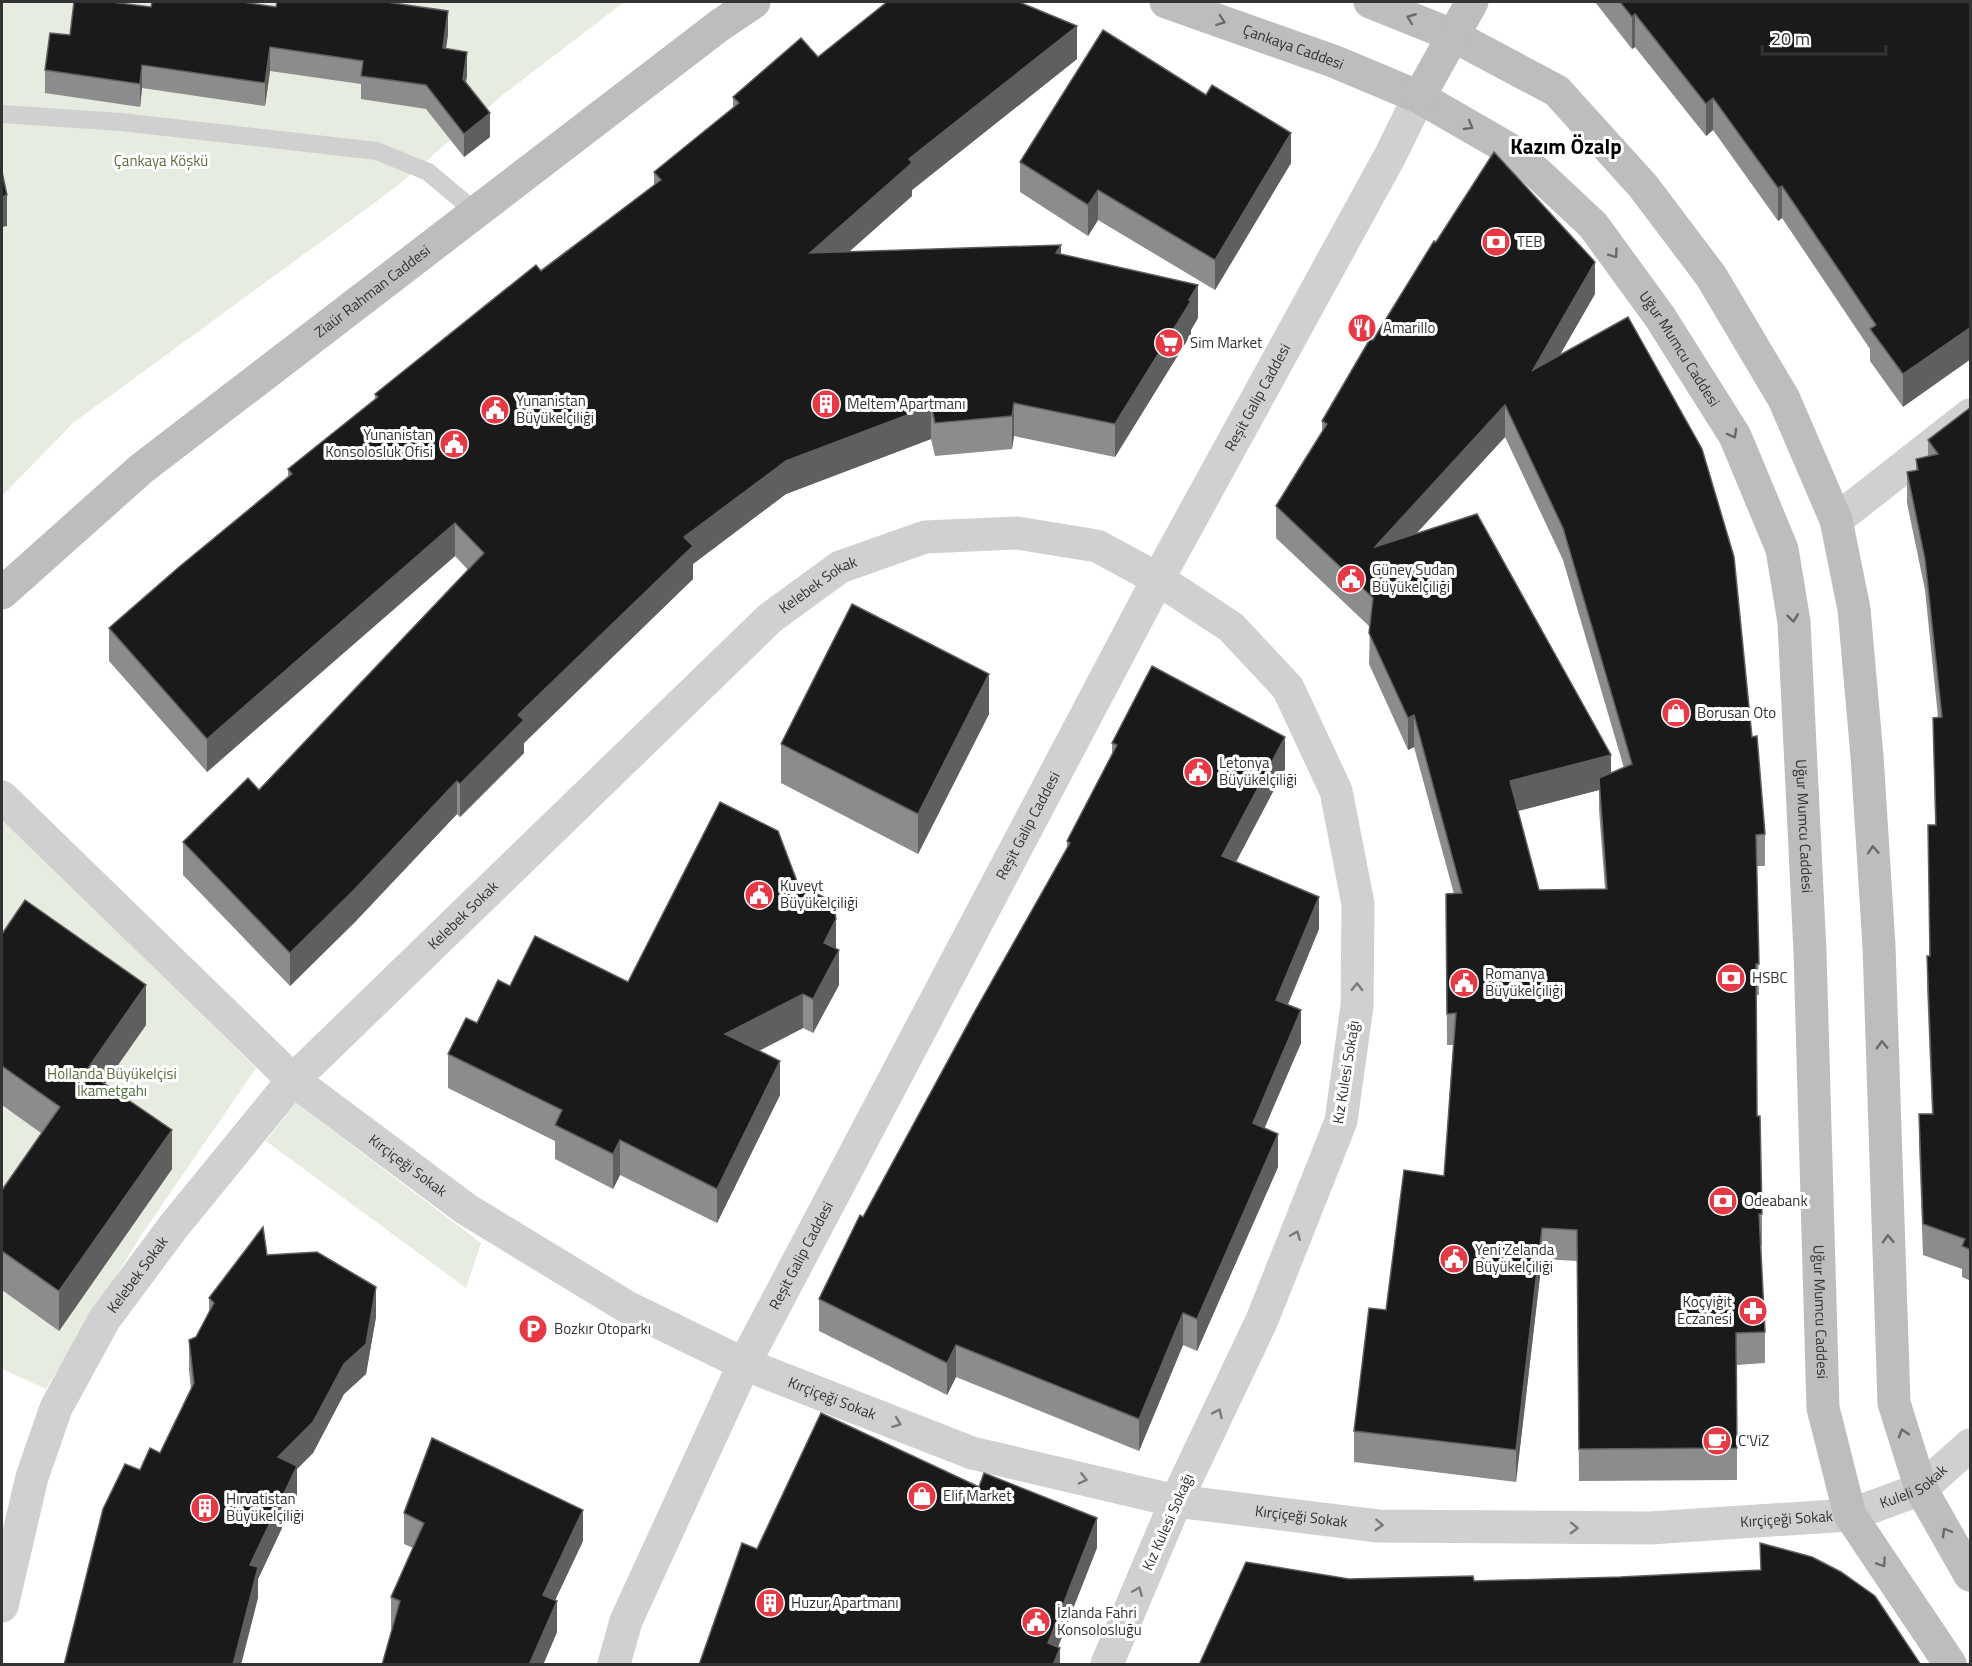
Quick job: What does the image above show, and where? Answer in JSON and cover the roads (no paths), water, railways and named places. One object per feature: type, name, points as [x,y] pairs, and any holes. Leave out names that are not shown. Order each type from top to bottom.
[{"type":"main road","name":"Ziaür Rahman Caddesi","points":[[2,593],[141,470],[477,213],[724,13],[754,2]]},
{"type":"main road","name":"Çankaya Caddesi","points":[[1166,2],[1333,61],[1419,97]]},
{"type":"main road","points":[[1370,2],[1452,35],[1557,91],[1643,186],[1711,276],[1784,399],[1836,520],[1854,609],[1867,756],[1879,946],[1894,1403],[1921,1489],[1971,1575]]},
{"type":"main road","name":"Reşit Galip Caddesi","points":[[1419,97],[1472,2]]},
{"type":"main road","name":"Uğur Mumcu Caddesi","points":[[1419,97],[1516,153],[1593,225],[1660,316],[1735,436],[1782,549],[1794,622],[1802,761],[1823,1408],[1850,1515],[1950,1665]]},
{"type":"street","name":"Reşit Galip Caddesi","points":[[614,1665],[626,1621],[744,1364],[1158,579],[1390,156],[1419,97]]},
{"type":"street","points":[[1836,520],[1971,415]]},
{"type":"street","name":"Kelebek Sokak","points":[[2,1606],[32,1477],[56,1408],[104,1320],[173,1227],[293,1080],[770,618],[840,567],[925,537],[1017,533],[1096,546],[1158,579]]},
{"type":"street","name":"Kız Kulesi Sokağı","points":[[1107,1665],[1176,1501],[1262,1320],[1341,1121],[1357,1006],[1358,904],[1336,791],[1288,688],[1231,627],[1158,579]]},
{"type":"street","name":"Kırçiçeği Sokak","points":[[2,797],[293,1080],[466,1209],[627,1307],[744,1364],[972,1453],[1176,1501],[1378,1526],[1650,1528],[1850,1515]]},
{"type":"street","name":"Kuleli Sokak","points":[[1850,1515],[1921,1489],[1971,1445]]},
{"type":"lane","points":[[2,114],[121,122],[377,151],[428,172],[477,213]]},
{"type":"place","name":"TEB","points":[[1496,242]]},
{"type":"place","name":"Amarillo","points":[[1362,328]]},
{"type":"place","name":"Sim Market","points":[[1169,343]]},
{"type":"place","name":"Meltem Apartmanı","points":[[826,404]]},
{"type":"place","name":"Yunanistan Büyükelçiliği","points":[[495,410]]},
{"type":"place","name":"Yunanistan Konsolosluk Ofisi","points":[[454,444]]},
{"type":"place","name":"Güney Sudan Büyükelçiliği","points":[[1351,579]]},
{"type":"place","name":"Borusan Oto","points":[[1676,713]]},
{"type":"place","name":"Letonya Büyükelçiliği","points":[[1198,772]]},
{"type":"place","name":"Kuveyt Büyükelçiliği","points":[[759,895]]},
{"type":"place","name":"HSBC","points":[[1731,978]]},
{"type":"place","name":"Romanya Büyükelçiliği","points":[[1464,983]]},
{"type":"place","name":"Odeabank","points":[[1723,1201]]},
{"type":"place","name":"Yeni Zelanda Büyükelçiliği","points":[[1454,1259]]},
{"type":"place","name":"Koçyiğit Eczanesi","points":[[1753,1311]]},
{"type":"place","name":"Bozkır Otoparkı","points":[[533,1329]]},
{"type":"place","name":"C'ViZ","points":[[1717,1441]]},
{"type":"place","name":"Elif Market","points":[[922,1496]]},
{"type":"place","name":"Hırvatistan Büyükelçiliği","points":[[205,1508]]},
{"type":"place","name":"Huzur Apartmanı","points":[[770,1603]]},
{"type":"place","name":"İzlanda Fahri Konsolosluğu","points":[[1036,1622]]},
{"type":"district","name":"Kazım Özalp","points":[[1566,147]]},
{"type":"park label","name":"Çankaya Köşkü","points":[[161,161]]},
{"type":"park label","name":"Hollanda Büyükelçisi İkametgahı","points":[[112,1082]]}]
